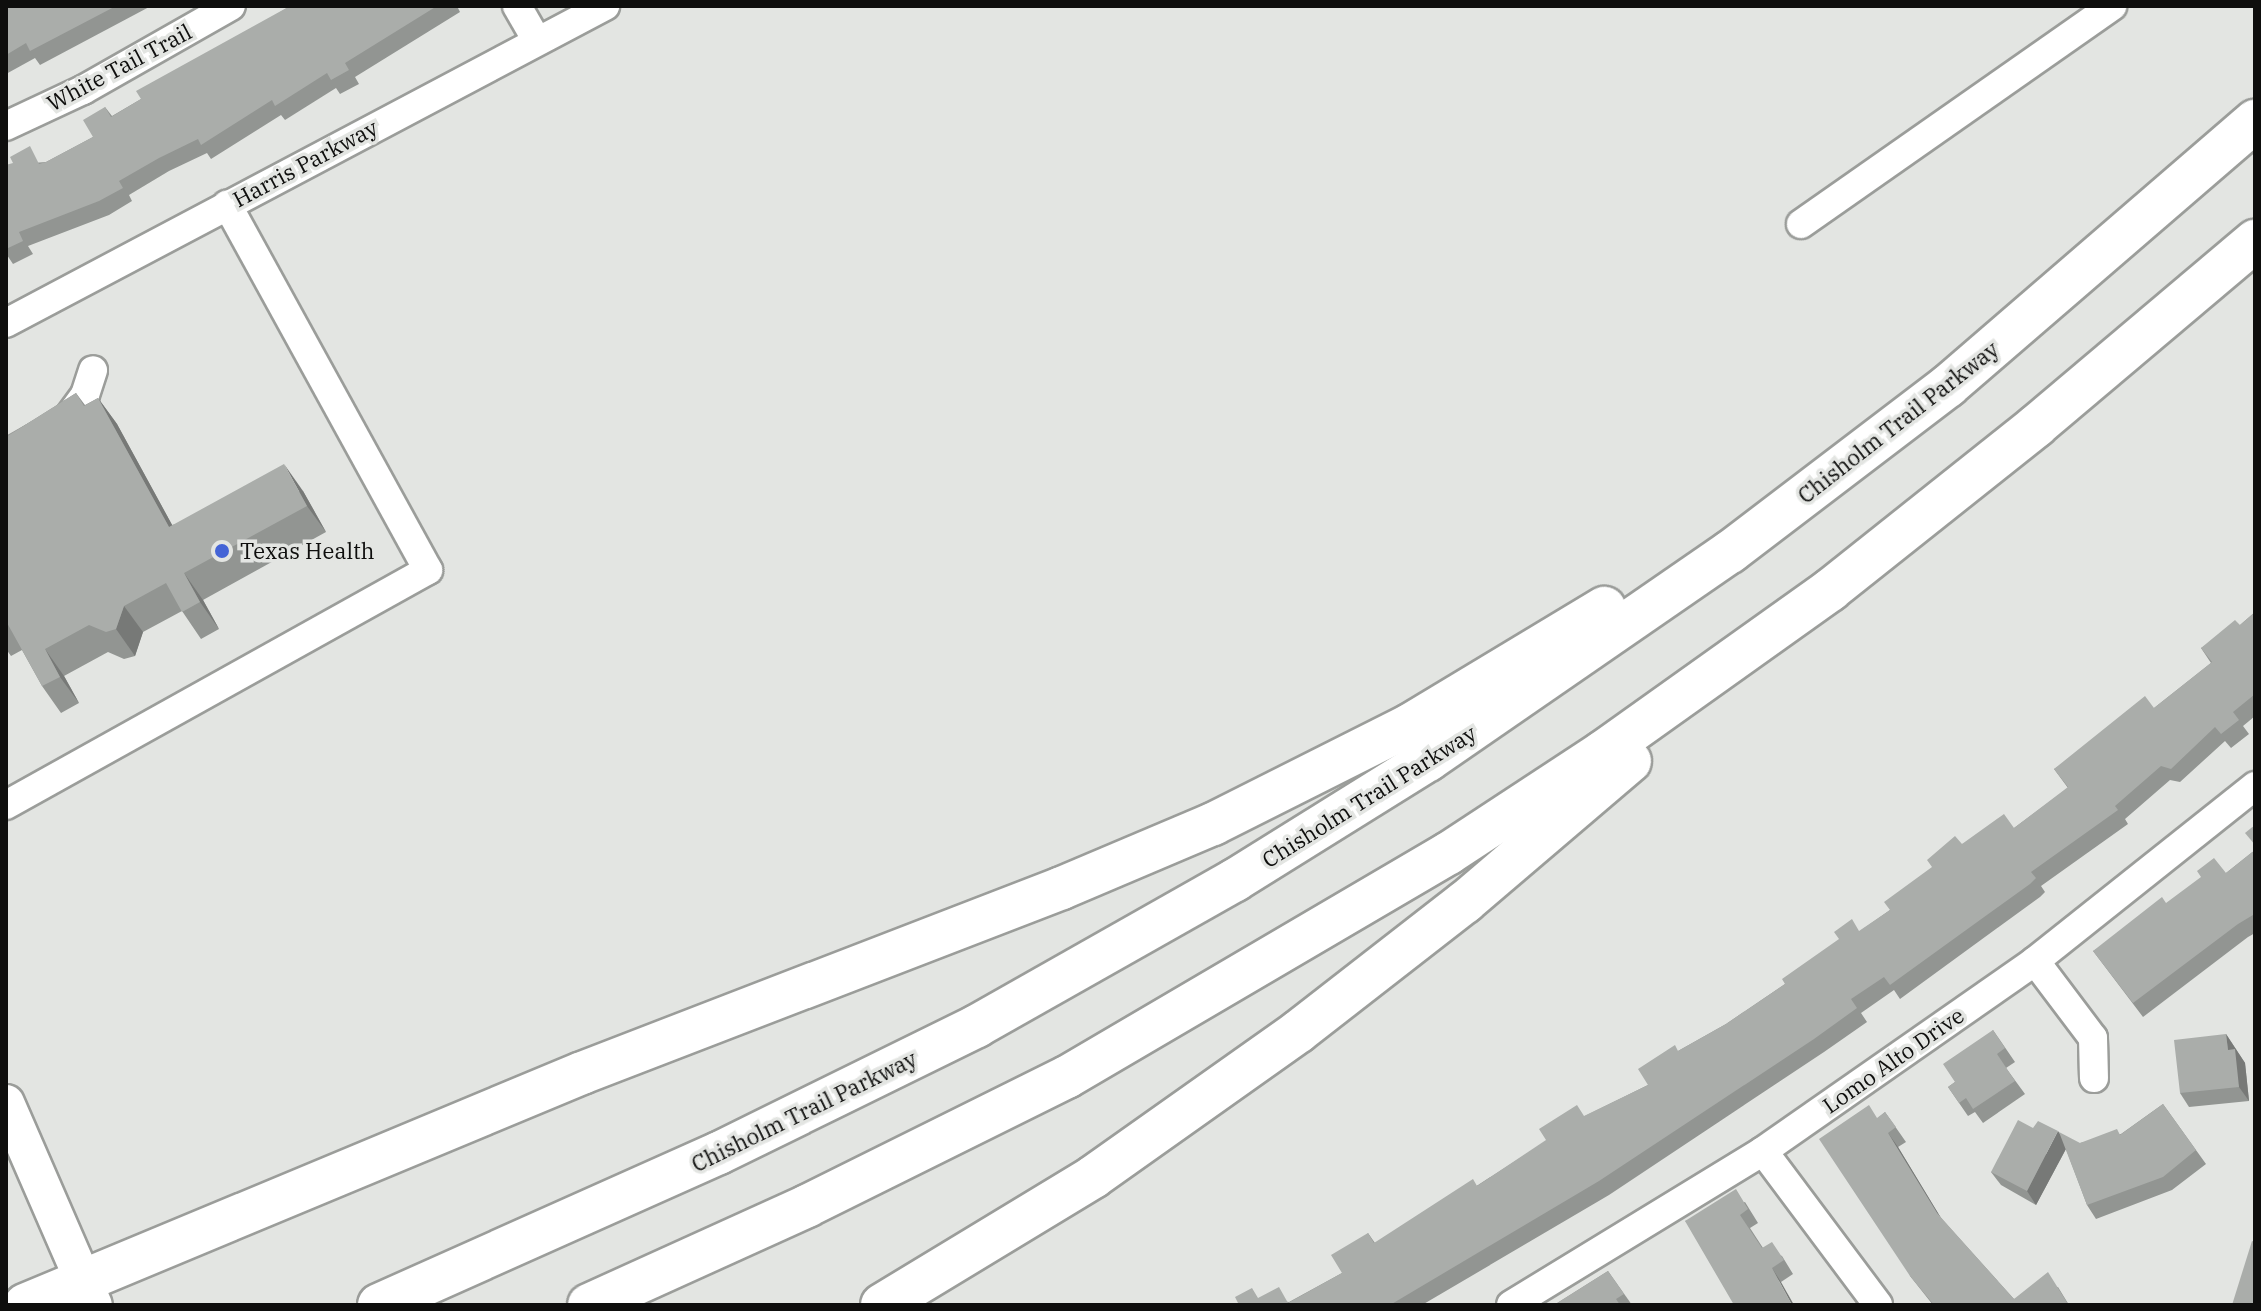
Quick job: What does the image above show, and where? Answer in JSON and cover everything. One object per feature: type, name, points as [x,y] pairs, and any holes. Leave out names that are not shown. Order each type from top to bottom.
[{"type":"highway","name":"Chisholm Trail Parkway","points":[[379,1305],[853,1090],[1042,991],[1235,880],[1539,687],[1730,552],[1948,386],[2248,128]]},
{"type":"highway","points":[[882,1305],[1093,1177],[1299,1031],[1465,902],[1830,590],[2036,426],[2255,241]]},
{"type":"highway","points":[[25,1305],[89,1292],[582,1073],[1085,879],[1256,804],[1465,694],[1948,386]]},
{"type":"highway","points":[[589,1305],[918,1153],[1149,1031],[1511,813],[1830,590]]},
{"type":"main road","points":[[7,1106],[89,1292]]},
{"type":"street","name":"White Tail Trail","points":[[6,126],[83,90],[231,6]]},
{"type":"street","points":[[517,6],[537,40]]},
{"type":"street","name":"Harris Parkway","points":[[6,323],[605,6]]},
{"type":"street","points":[[1801,224],[2112,6]]},
{"type":"street","points":[[6,805],[428,570],[227,205]]},
{"type":"street","points":[[6,455],[66,421],[85,395],[93,370]]},
{"type":"street","name":"Lomo Alto Drive","points":[[1511,1305],[1763,1151],[2035,961],[2255,786]]},
{"type":"street","points":[[2035,961],[2093,1038],[2094,1078]]},
{"type":"street","points":[[1763,1151],[1878,1305]]},
{"type":"building","points":[[6,6],[116,6],[30,51],[26,43],[6,55]]},
{"type":"building","points":[[290,6],[437,6],[345,63],[349,70],[331,80],[327,73],[275,106],[272,100],[201,145],[198,139],[159,158],[119,181],[123,188],[99,201],[19,232],[23,241],[6,249],[6,165],[13,163],[10,157],[30,146],[39,164],[93,137],[83,120],[105,107],[111,117],[141,99],[136,91]]},
{"type":"building","points":[[76,393],[84,406],[98,398],[169,527],[284,464],[307,506],[184,573],[200,602],[182,612],[166,583],[124,606],[116,629],[106,632],[89,625],[45,649],[60,677],[42,686],[6,621],[6,437]]},
{"type":"building","points":[[2255,612],[2255,694],[2233,712],[2239,720],[2221,734],[2215,727],[2171,769],[2161,766],[2115,806],[2118,810],[2031,872],[2036,878],[2030,884],[1890,985],[1884,977],[1851,999],[1857,1008],[1814,1039],[1599,1181],[1390,1305],[1239,1305],[1235,1297],[1252,1288],[1258,1298],[1279,1287],[1288,1303],[1342,1273],[1331,1255],[1368,1233],[1374,1243],[1473,1179],[1477,1186],[1546,1140],[1539,1129],[1577,1105],[1584,1116],[1648,1085],[1638,1069],[1675,1045],[1678,1051],[1726,1024],[1785,984],[1782,979],[1839,939],[1834,932],[1852,919],[1859,931],[1890,910],[1884,902],[1932,867],[1927,860],[1955,836],[1962,844],[2004,814],[2014,828],[2068,787],[2054,769],[2145,696],[2154,708],[2212,662],[2201,648],[2235,620],[2240,625]]},
{"type":"building","points":[[2255,825],[2255,845],[2245,833]]},
{"type":"building","points":[[2255,850],[2255,918],[2253,915],[2238,924],[2133,1003],[2093,951],[2162,897],[2166,903],[2201,877],[2197,871],[2214,858],[2226,873]]},
{"type":"building","points":[[1993,1030],[2005,1048],[1997,1054],[2015,1081],[1973,1109],[1966,1098],[1959,1103],[1948,1087],[1955,1082],[1943,1064]]},
{"type":"building","points":[[2226,1034],[2228,1050],[2235,1049],[2239,1087],[2180,1093],[2174,1040]]},
{"type":"building","points":[[2163,1104],[2196,1150],[2163,1177],[2087,1205],[2059,1132],[2080,1143],[2117,1129],[2120,1135]]},
{"type":"building","points":[[1869,1105],[1877,1118],[1885,1112],[1896,1127],[1888,1133],[1937,1213],[2014,1299],[2048,1272],[2068,1304],[1934,1305],[1910,1276],[1819,1139]]},
{"type":"building","points":[[2018,1120],[2033,1128],[2038,1121],[2058,1131],[2027,1191],[1991,1172]]},
{"type":"building","points":[[1736,1189],[1748,1209],[1740,1215],[1762,1248],[1772,1242],[1784,1260],[1772,1268],[1792,1305],[1734,1305],[1685,1221]]},
{"type":"building","points":[[2252,1241],[2255,1242],[2255,1305],[2232,1305]]},
{"type":"building","points":[[1608,1271],[1624,1294],[1616,1299],[1620,1305],[1554,1305]]},
{"type":"place","name":"Texas Health","points":[[222,551]]}]
